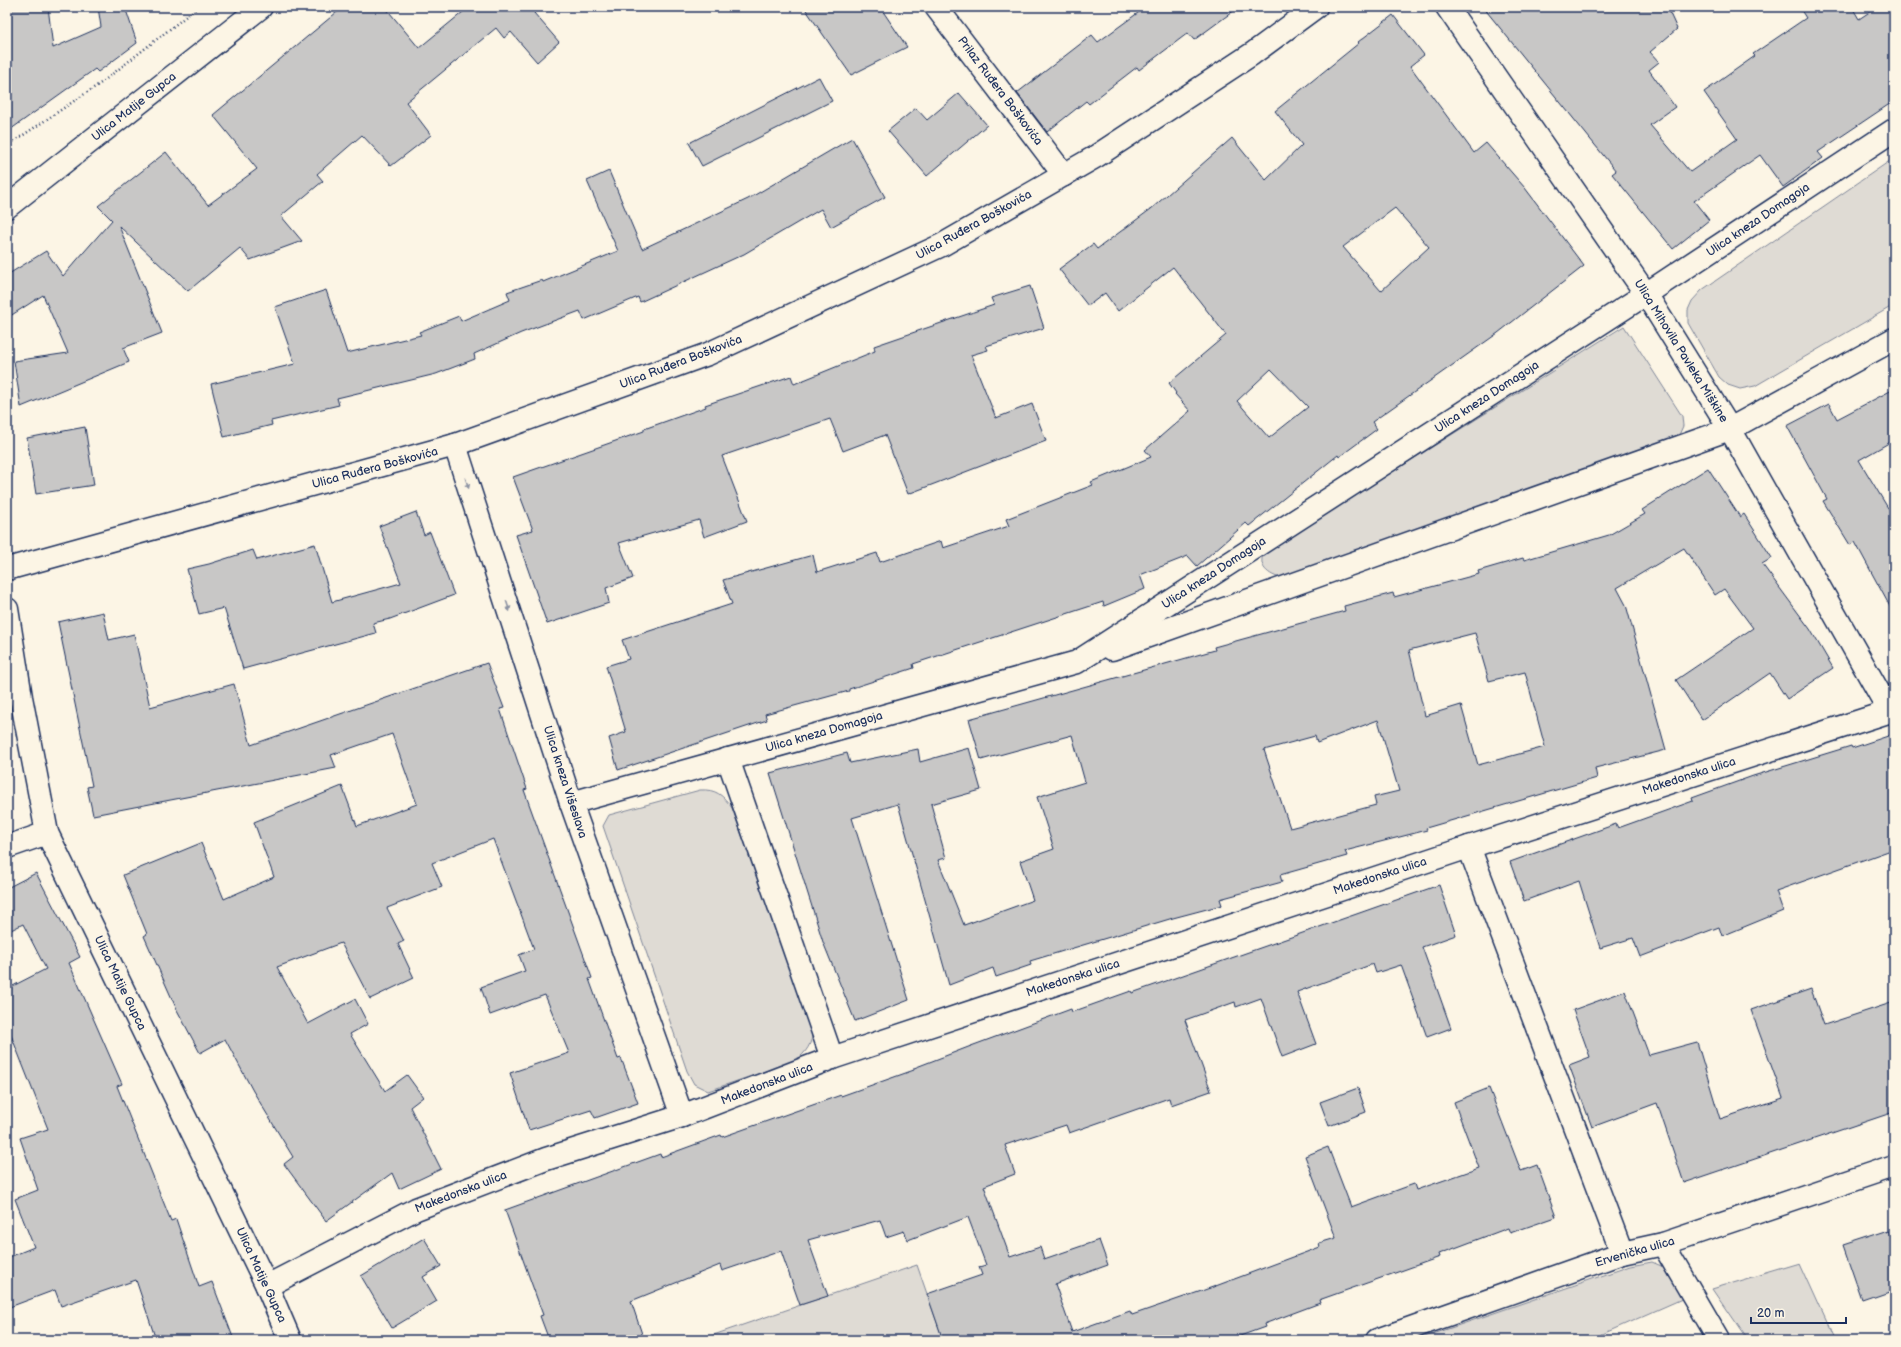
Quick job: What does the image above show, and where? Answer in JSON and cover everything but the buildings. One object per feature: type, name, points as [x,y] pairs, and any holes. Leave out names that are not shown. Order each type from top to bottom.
[{"type":"street","name":"Ulica Matije Gupca","points":[[7,207],[262,7]]},
{"type":"street","name":"Prilaz Ruđera Boškovića","points":[[936,7],[1064,175]]},
{"type":"street","name":"Ulica Ruđera Boškovića","points":[[7,569],[456,446],[708,354],[942,245],[1095,157],[1252,54],[1316,7]]},
{"type":"street","name":"Ulica Mihovila Pavleka Miškine","points":[[1447,7],[1646,294],[1730,429],[1892,711]]},
{"type":"street","name":"Ulica kneza Domagoja","points":[[1077,662],[1646,294],[1894,130]]},
{"type":"street","name":"Ulica kneza Domagoja","points":[[571,803],[1077,662],[1730,429],[1894,339]]},
{"type":"street","name":"Ulica kneza Višeslava","points":[[456,446],[571,803],[682,1116]]},
{"type":"street","name":"Ulica Matije Gupca","points":[[7,609],[21,697],[48,833],[268,1286],[290,1340]]},
{"type":"street","name":"Makedonska ulica","points":[[268,1286],[416,1209],[546,1159],[682,1116],[832,1058],[1469,847],[1892,711]]},
{"type":"street","points":[[728,759],[832,1058]]},
{"type":"street","points":[[7,847],[48,833]]},
{"type":"street","points":[[1469,847],[1622,1254]]},
{"type":"street","name":"Ervenička ulica","points":[[1377,1340],[1622,1254],[1663,1244],[1894,1166]]},
{"type":"street","points":[[1663,1244],[1719,1340]]},
{"type":"path","points":[[7,146],[101,83],[198,7]]},
{"type":"shaded area","points":[[1894,158],[1894,305],[1755,386],[1740,389],[1728,385],[1719,377],[1688,323],[1688,310],[1692,301],[1702,290]]},
{"type":"shaded area","points":[[1624,326],[1682,416],[1683,426],[1679,435],[1285,579],[1271,574],[1264,567],[1262,558],[1264,553]]},
{"type":"shaded area","points":[[700,790],[706,790],[719,794],[732,808],[813,1029],[808,1047],[795,1061],[708,1091],[694,1084],[687,1071],[603,826],[609,815]]},
{"type":"shaded area","points":[[1652,1262],[1666,1268],[1682,1299],[1589,1340],[1416,1340],[1630,1266]]},
{"type":"shaded area","points":[[1800,1263],[1835,1340],[1748,1340],[1713,1289]]},
{"type":"shaded area","points":[[917,1265],[943,1340],[699,1340]]}]
